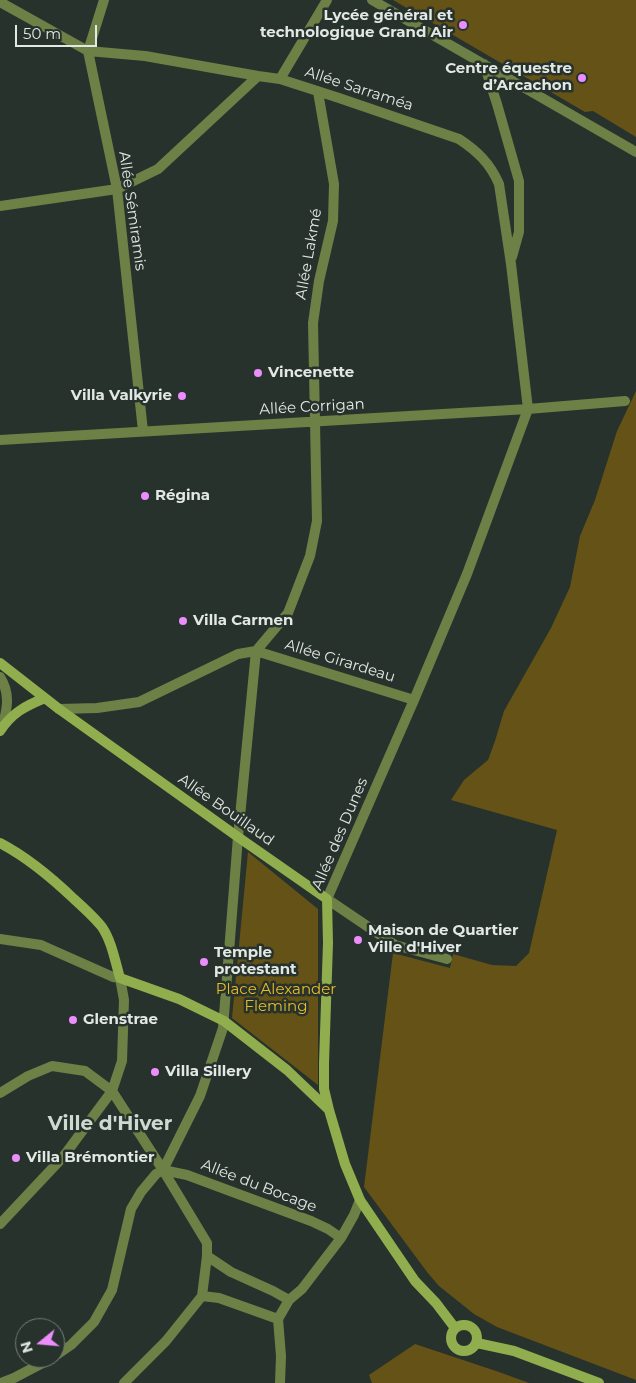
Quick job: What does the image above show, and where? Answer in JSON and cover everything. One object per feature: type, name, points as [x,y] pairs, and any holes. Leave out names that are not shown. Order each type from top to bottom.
[{"type":"street","name":"Allée Sémiramis","points":[[104,0],[88,51],[117,189],[143,431]]},
{"type":"street","points":[[280,79],[327,0]]},
{"type":"street","points":[[372,0],[636,152]]},
{"type":"street","points":[[0,2],[88,51]]},
{"type":"street","name":"Allée Sarraméa","points":[[88,51],[145,56],[280,79],[459,139],[474,149],[484,158],[494,172],[499,184],[511,264],[528,409]]},
{"type":"street","points":[[484,64],[519,181],[519,232],[511,264]]},
{"type":"street","points":[[0,206],[117,189],[158,168],[258,76]]},
{"type":"street","name":"Allée Lakmé","points":[[256,651],[288,613],[310,556],[317,521],[313,323],[319,281],[333,221],[334,184],[318,92]]},
{"type":"street","name":"Allée Corrigan","points":[[0,440],[528,409],[624,401]]},
{"type":"street","name":"Allée des Dunes","points":[[455,1328],[436,1303],[415,1281],[360,1200],[345,1164],[329,1110],[324,1089],[328,899],[467,574],[528,409]]},
{"type":"street","points":[[59,709],[97,708],[139,702],[238,654],[256,651],[238,837],[223,1028],[200,1096],[163,1170],[156,1174],[141,1192],[131,1209],[112,1290],[94,1322],[65,1349]]},
{"type":"street","name":"Allée Girardeau","points":[[256,651],[414,700]]},
{"type":"street","name":"Allée Bouillaud","points":[[0,663],[59,709],[238,837],[395,945],[447,959]]},
{"type":"street","points":[[0,676],[5,687],[7,703],[1,730]]},
{"type":"street","points":[[5,687],[8,680],[15,678],[22,681]]},
{"type":"street","points":[[1,730],[8,719],[45,698]]},
{"type":"street","points":[[0,843],[10,848],[53,880],[87,910],[102,927],[110,942],[124,1000],[122,1061],[112,1091],[63,1157],[0,1224]]},
{"type":"street","points":[[0,939],[41,946],[113,976],[179,999],[224,1021],[287,1070],[329,1110]]},
{"type":"street","points":[[0,1093],[28,1076],[52,1066],[85,1071],[112,1091],[207,1243],[202,1296],[166,1342],[124,1383]]},
{"type":"street","name":"Allée du Bocage","points":[[163,1170],[187,1175],[311,1221],[341,1238]]},
{"type":"street","points":[[280,1383],[281,1356],[278,1320],[289,1300],[302,1288],[341,1238],[360,1200]]},
{"type":"street","points":[[207,1256],[231,1272],[289,1300]]},
{"type":"street","points":[[202,1296],[219,1298],[278,1320]]},
{"type":"street","points":[[463,1324],[472,1327],[478,1334],[477,1344],[469,1350],[459,1350],[452,1342],[451,1336],[455,1328],[463,1324]]},
{"type":"street","points":[[477,1344],[514,1351],[599,1383]]},
{"type":"street","points":[[1,1383],[33,1368]]},
{"type":"green space","name":"Centre équestre d’Arcachon","points":[[393,0],[636,0],[636,137],[593,111],[585,112]]},
{"type":"green space","points":[[636,391],[636,1380],[497,1327],[474,1314],[439,1286],[364,1187],[393,953],[450,968],[453,954],[492,965],[516,966],[529,953],[557,830],[451,800],[464,780],[488,760],[504,711],[551,628],[570,587],[580,536],[595,500],[617,431]]},
{"type":"green space","name":"Place Alexander Fleming","points":[[248,852],[318,909],[318,1085],[232,1018]]},
{"type":"green space","points":[[415,1344],[529,1383],[372,1383],[369,1375]]},
{"type":"place","name":"Lycée général et technologique Grand Air","points":[[463,25]]},
{"type":"place","name":"Centre équestre d’Arcachon","points":[[582,78]]},
{"type":"place","name":"Vincenette","points":[[258,373]]},
{"type":"place","name":"Villa Valkyrie","points":[[182,396]]},
{"type":"place","name":"Régina","points":[[145,496]]},
{"type":"place","name":"Villa Carmen","points":[[183,621]]},
{"type":"place","name":"Maison de Quartier Ville d'Hiver","points":[[358,940]]},
{"type":"place","name":"Temple protestant","points":[[204,962]]},
{"type":"place","name":"Glenstrae","points":[[73,1020]]},
{"type":"place","name":"Villa Sillery","points":[[155,1072]]},
{"type":"place","name":"Villa Brémontier","points":[[16,1158]]},
{"type":"district","name":"Ville d'Hiver","points":[[110,1124]]}]
